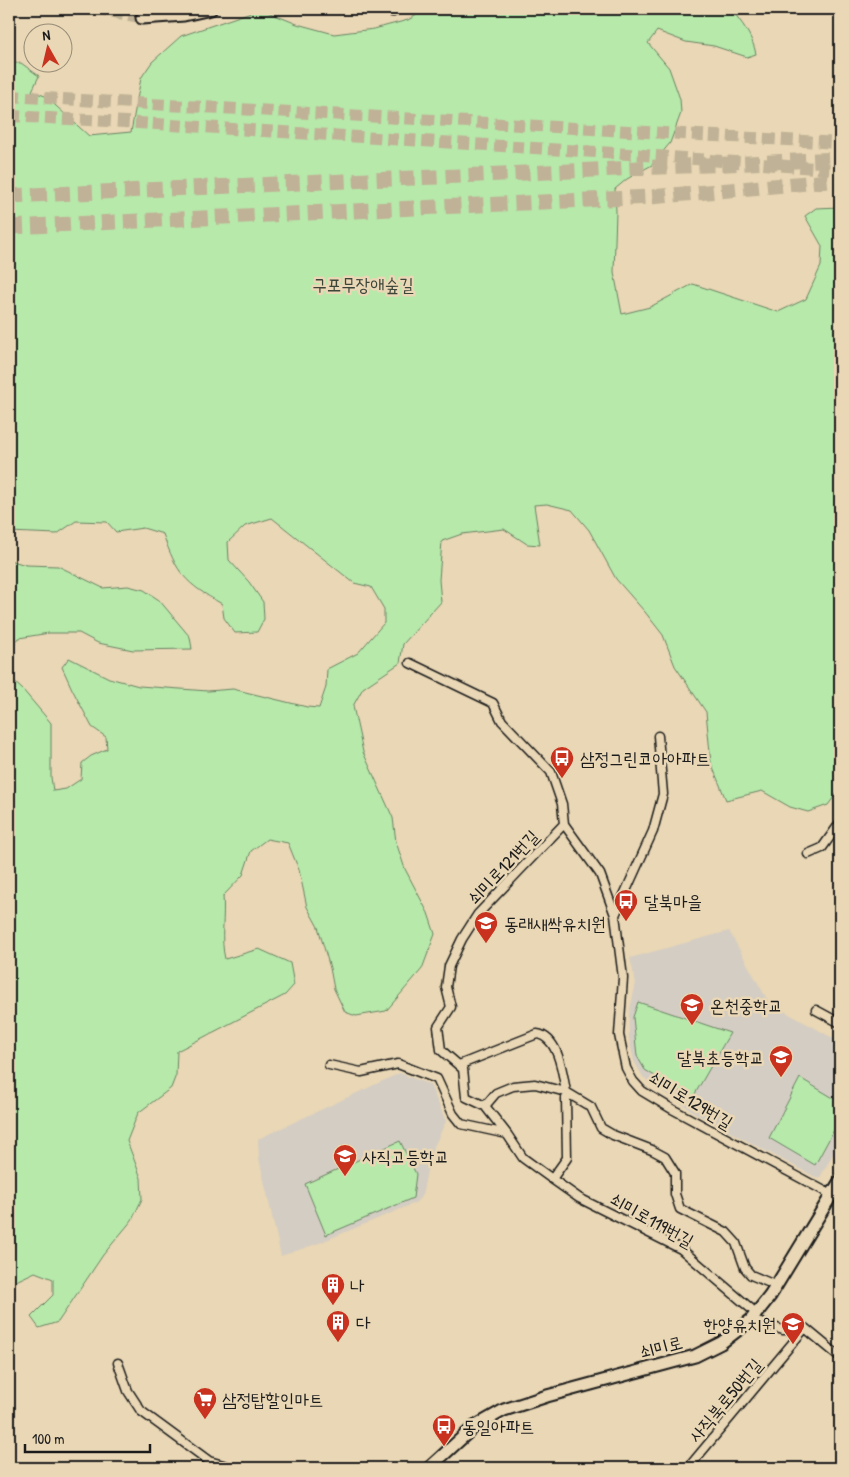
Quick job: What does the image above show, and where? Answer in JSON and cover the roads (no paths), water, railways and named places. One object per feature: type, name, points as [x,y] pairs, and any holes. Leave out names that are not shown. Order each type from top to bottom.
[{"type":"main road","points":[[142,18],[184,15],[211,9]]},
{"type":"main road","name":"쇠미로","points":[[429,1468],[474,1427],[504,1410],[547,1396],[695,1356],[721,1343],[754,1317],[777,1286],[840,1180]]},
{"type":"street","points":[[384,9],[393,12],[399,9]]},
{"type":"street","name":"쇠미로129번길","points":[[410,662],[493,702],[502,721],[551,772],[562,804],[564,824],[600,874],[615,915],[622,978],[618,1035],[626,1068],[633,1082],[642,1091],[672,1109],[832,1195]]},
{"type":"street","points":[[615,915],[653,831],[663,794],[658,736]]},
{"type":"street","points":[[808,854],[822,848],[840,823]]},
{"type":"street","name":"쇠미로121번길","points":[[459,1065],[441,1050],[438,1027],[451,1007],[446,987],[449,966],[462,939],[478,914],[564,824]]},
{"type":"street","points":[[816,1010],[840,1023]]},
{"type":"street","points":[[552,1179],[567,1158],[566,1098],[568,1094],[561,1059],[551,1044],[542,1034],[537,1034],[459,1065],[463,1069],[466,1097],[485,1106],[496,1093],[513,1086],[535,1084],[568,1094],[591,1107],[601,1128],[665,1157],[675,1172],[675,1194],[680,1209],[726,1232],[736,1243],[745,1268],[751,1276],[777,1286]]},
{"type":"street","points":[[329,1065],[361,1072],[398,1064],[437,1079],[452,1114],[461,1124],[507,1134]]},
{"type":"street","name":"쇠미로119번길","points":[[485,1106],[523,1158],[579,1198],[681,1249],[754,1317]]},
{"type":"street","points":[[754,1317],[782,1330],[805,1328],[840,1357]]},
{"type":"street","name":"사직북로50번길","points":[[688,1468],[805,1328]]},
{"type":"street","points":[[118,1363],[128,1391],[141,1411],[209,1461],[234,1468]]},
{"type":"tunnel","points":[[96,9],[142,18]]},
{"type":"tunnel","points":[[9,96],[840,143]]},
{"type":"tunnel","points":[[9,116],[644,155],[840,170]]},
{"type":"tunnel","points":[[9,196],[840,159]]},
{"type":"tunnel","points":[[9,227],[651,197],[840,180]]},
{"type":"place","name":"삼정그린코아아파트","points":[[562,779]]},
{"type":"place","name":"달북마을","points":[[626,922]]},
{"type":"place","name":"동래새싹유치원","points":[[486,944]]},
{"type":"place","name":"온천중학교","points":[[692,1026]]},
{"type":"place","name":"달북초등학교","points":[[781,1078]]},
{"type":"place","name":"사직고등학교","points":[[345,1177]]},
{"type":"place","name":"나","points":[[333,1306]]},
{"type":"place","name":"다","points":[[338,1343]]},
{"type":"place","name":"한양유치원","points":[[793,1345]]},
{"type":"place","name":"삼정탑할인마트","points":[[205,1420]]},
{"type":"place","name":"동일아파트","points":[[444,1447]]},
{"type":"park label","name":"구포무장애숲길","points":[[363,284]]}]
